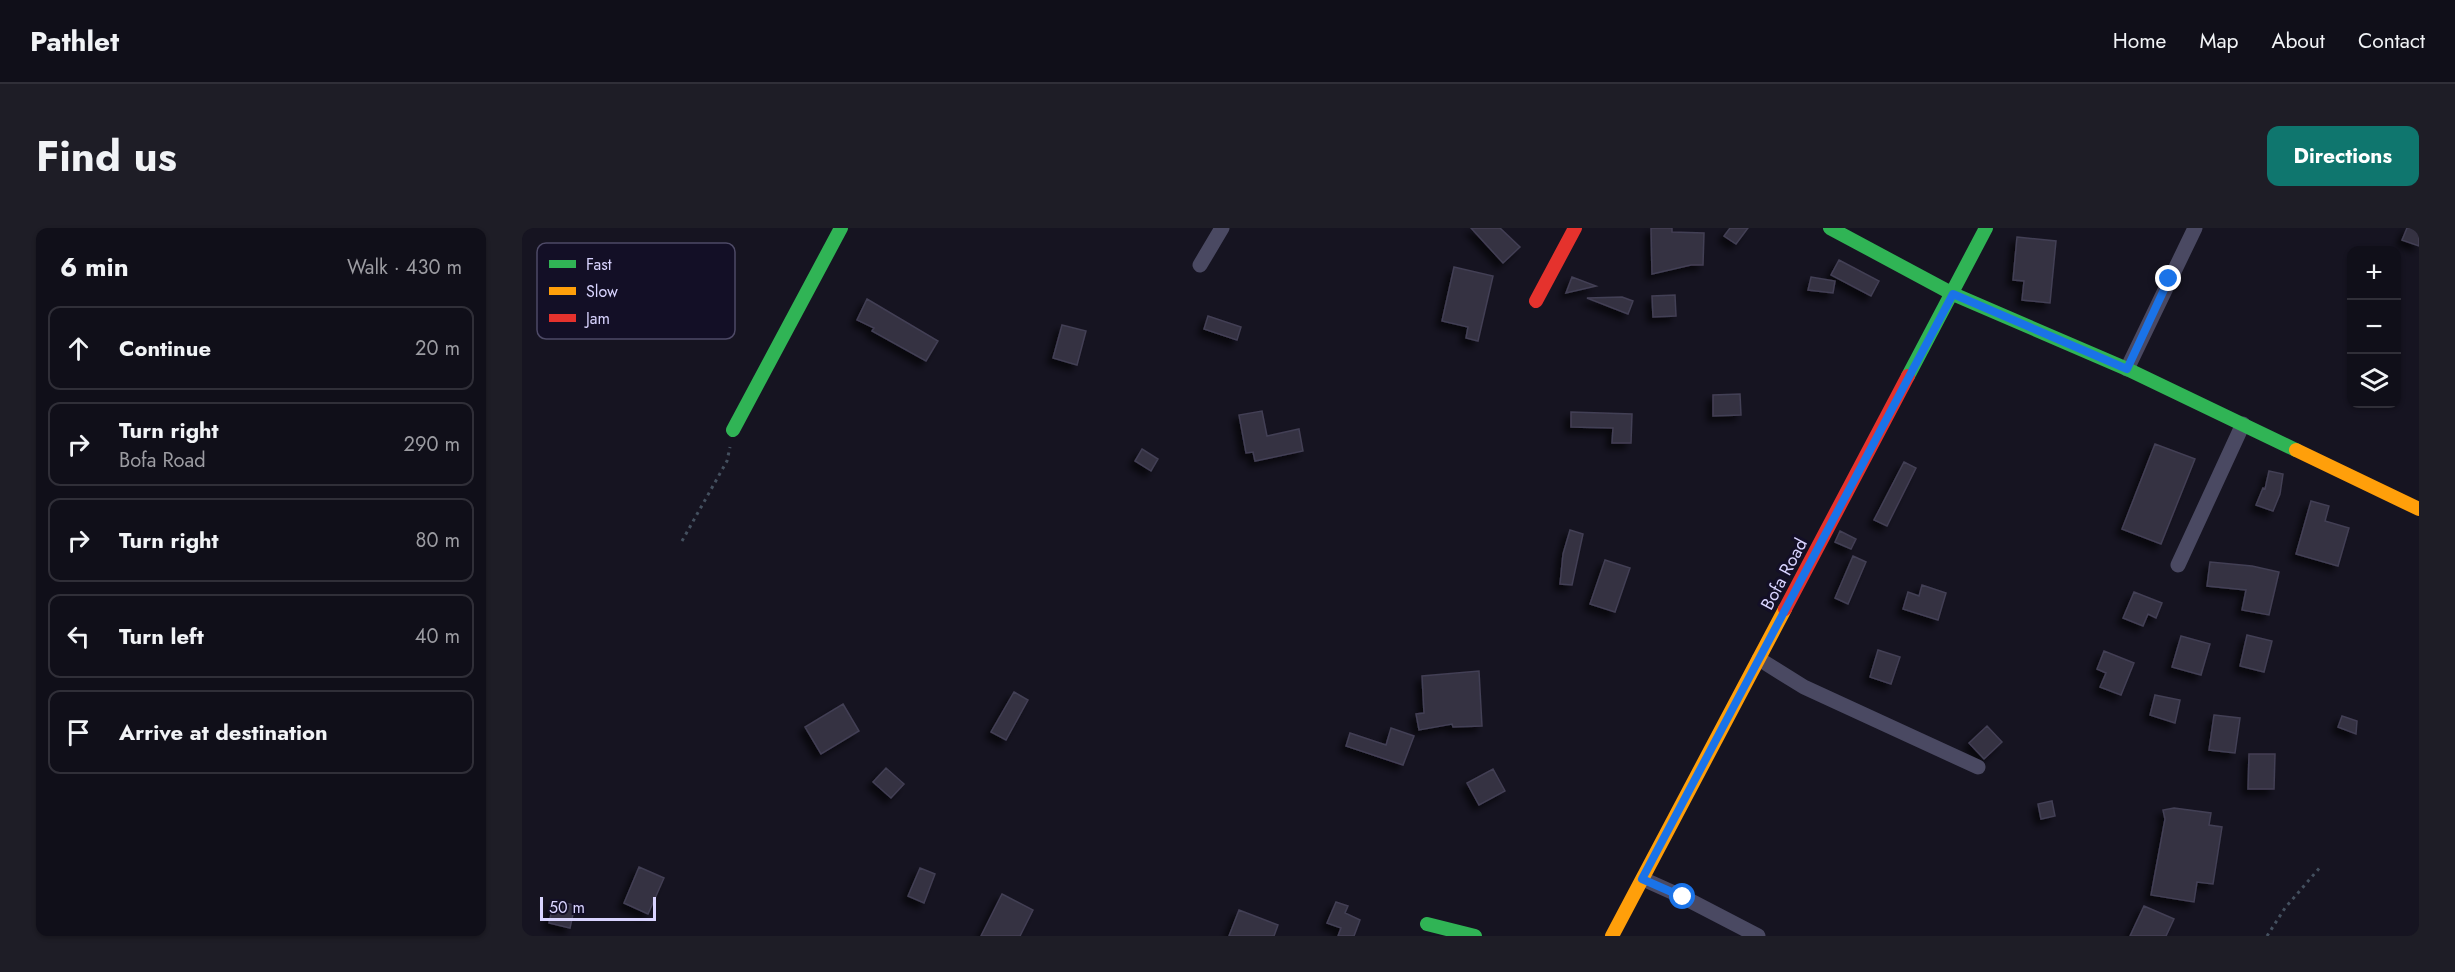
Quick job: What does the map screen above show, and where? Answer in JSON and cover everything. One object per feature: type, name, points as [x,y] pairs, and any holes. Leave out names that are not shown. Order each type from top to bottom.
[{"type":"street","points":[[734,430],[841,228]]},
{"type":"street","points":[[1200,265],[1222,228]]},
{"type":"street","points":[[1536,301],[1575,228]]},
{"type":"street","points":[[1830,228],[1953,294],[2127,369],[2419,509]]},
{"type":"street","name":"Bofa Road","points":[[1612,936],[1986,228]]},
{"type":"street","points":[[2127,369],[2195,228]]},
{"type":"street","points":[[2178,565],[2242,424]]},
{"type":"street","points":[[1759,659],[1804,687],[1978,768]]},
{"type":"street","points":[[1642,879],[1683,897],[1758,936]]},
{"type":"street","points":[[1427,924],[1475,936]]},
{"type":"path","points":[[682,541],[727,461],[734,430]]},
{"type":"path","points":[[2267,936],[2285,908],[2322,865]]},
{"type":"building","points":[[1471,228],[1500,228],[1520,247],[1503,263]]},
{"type":"building","points":[[1651,228],[1672,228],[1672,232],[1704,233],[1703,265],[1691,265],[1652,274]]},
{"type":"building","points":[[1730,228],[1748,228],[1736,244],[1724,236]]},
{"type":"building","points":[[2407,228],[2419,228],[2419,246],[2402,240]]},
{"type":"building","points":[[2017,237],[2056,241],[2050,303],[2022,300],[2024,281],[2013,280]]},
{"type":"building","points":[[1839,260],[1879,281],[1871,296],[1831,275]]},
{"type":"building","points":[[1454,267],[1493,276],[1478,341],[1466,338],[1468,327],[1442,321]]},
{"type":"building","points":[[1572,277],[1596,286],[1566,293]]},
{"type":"building","points":[[1811,277],[1835,281],[1833,293],[1808,290]]},
{"type":"building","points":[[1675,295],[1676,316],[1653,317],[1652,296]]},
{"type":"building","points":[[1622,297],[1633,301],[1628,314],[1587,298]]},
{"type":"building","points":[[867,299],[938,341],[926,361],[872,331],[874,328],[857,320]]},
{"type":"building","points":[[1208,316],[1241,327],[1237,340],[1204,329]]},
{"type":"building","points":[[1062,325],[1086,331],[1077,365],[1053,358]]},
{"type":"building","points":[[1740,394],[1741,415],[1713,416],[1713,395]]},
{"type":"building","points":[[1262,411],[1267,436],[1299,429],[1303,451],[1255,461],[1253,452],[1246,453],[1239,415]]},
{"type":"building","points":[[1571,412],[1632,414],[1631,443],[1612,443],[1613,428],[1571,427]]},
{"type":"building","points":[[2155,444],[2195,459],[2161,544],[2122,529]]},
{"type":"building","points":[[1142,449],[1158,459],[1151,471],[1135,461]]},
{"type":"building","points":[[1904,462],[1916,468],[1887,526],[1874,520]]},
{"type":"building","points":[[2269,471],[2283,474],[2280,494],[2273,511],[2256,505],[2263,488],[2265,489]]},
{"type":"building","points":[[2311,501],[2329,506],[2325,521],[2349,528],[2338,566],[2296,554]]},
{"type":"building","points":[[1570,530],[1583,534],[1572,585],[1560,584],[1563,554]]},
{"type":"building","points":[[1840,531],[1856,539],[1851,549],[1835,542]]},
{"type":"building","points":[[1853,556],[1866,562],[1848,604],[1835,598]]},
{"type":"building","points":[[1605,560],[1630,568],[1615,612],[1590,604]]},
{"type":"building","points":[[2210,562],[2252,566],[2279,572],[2269,615],[2242,610],[2246,590],[2207,586]]},
{"type":"building","points":[[1922,585],[1946,593],[1938,620],[1903,609],[1908,592],[1919,596]]},
{"type":"building","points":[[2134,592],[2162,603],[2156,618],[2148,614],[2143,626],[2123,618]]},
{"type":"building","points":[[2247,635],[2272,641],[2264,672],[2240,666]]},
{"type":"building","points":[[2181,636],[2210,644],[2201,675],[2172,667]]},
{"type":"building","points":[[1878,650],[1900,657],[1891,684],[1870,677]]},
{"type":"building","points":[[2104,651],[2134,663],[2121,695],[2100,687],[2106,673],[2097,669]]},
{"type":"building","points":[[1479,671],[1482,726],[1453,727],[1452,724],[1419,730],[1416,714],[1424,713],[1422,676]]},
{"type":"building","points":[[1014,692],[1028,700],[1006,740],[991,732]]},
{"type":"building","points":[[2155,695],[2180,700],[2175,723],[2150,715]]},
{"type":"building","points":[[843,704],[859,731],[821,754],[805,727]]},
{"type":"building","points":[[2214,715],[2240,718],[2235,753],[2209,750]]},
{"type":"building","points":[[2342,716],[2357,721],[2356,734],[2338,727]]},
{"type":"building","points":[[1987,726],[2002,742],[1984,759],[1969,743]]},
{"type":"building","points":[[1391,728],[1414,736],[1403,765],[1346,746],[1350,733],[1386,745]]},
{"type":"building","points":[[2249,754],[2275,754],[2274,789],[2248,789]]},
{"type":"building","points":[[886,768],[904,784],[891,798],[873,782]]},
{"type":"building","points":[[1493,769],[1505,791],[1479,805],[1467,783]]},
{"type":"building","points":[[2052,801],[2055,816],[2041,819],[2038,804]]},
{"type":"building","points":[[2174,808],[2211,813],[2209,825],[2222,827],[2213,884],[2197,882],[2194,902],[2151,895],[2165,819],[2163,810]]},
{"type":"building","points":[[639,867],[664,878],[648,914],[624,903]]},
{"type":"building","points":[[920,868],[935,874],[924,903],[908,896]]},
{"type":"building","points":[[1002,894],[1033,910],[1020,936],[981,936]]},
{"type":"building","points":[[554,901],[575,905],[570,928],[549,923]]},
{"type":"building","points":[[1336,902],[1348,906],[1345,913],[1360,920],[1354,936],[1338,936],[1341,928],[1327,923]]},
{"type":"building","points":[[2144,906],[2174,919],[2166,936],[2130,936]]},
{"type":"building","points":[[1239,910],[1278,925],[1274,936],[1229,936]]},
{"type":"traffic: fast","points":[[733,430],[841,228]]},
{"type":"traffic: fast","points":[[1830,228],[1953,294],[2127,369],[2296,450]]},
{"type":"traffic: fast","points":[[1908,376],[1986,228]]},
{"type":"traffic: fast","points":[[1427,924],[1475,936]]},
{"type":"traffic: slow","points":[[2296,450],[2419,509]]},
{"type":"traffic: slow","points":[[1612,936],[1785,609]]},
{"type":"traffic: jam","points":[[1536,301],[1575,228]]},
{"type":"traffic: jam","points":[[1785,609],[1908,376]]},
{"type":"route","points":[[1683,897],[1642,879],[1953,294],[2127,369],[2169,279]]}]
